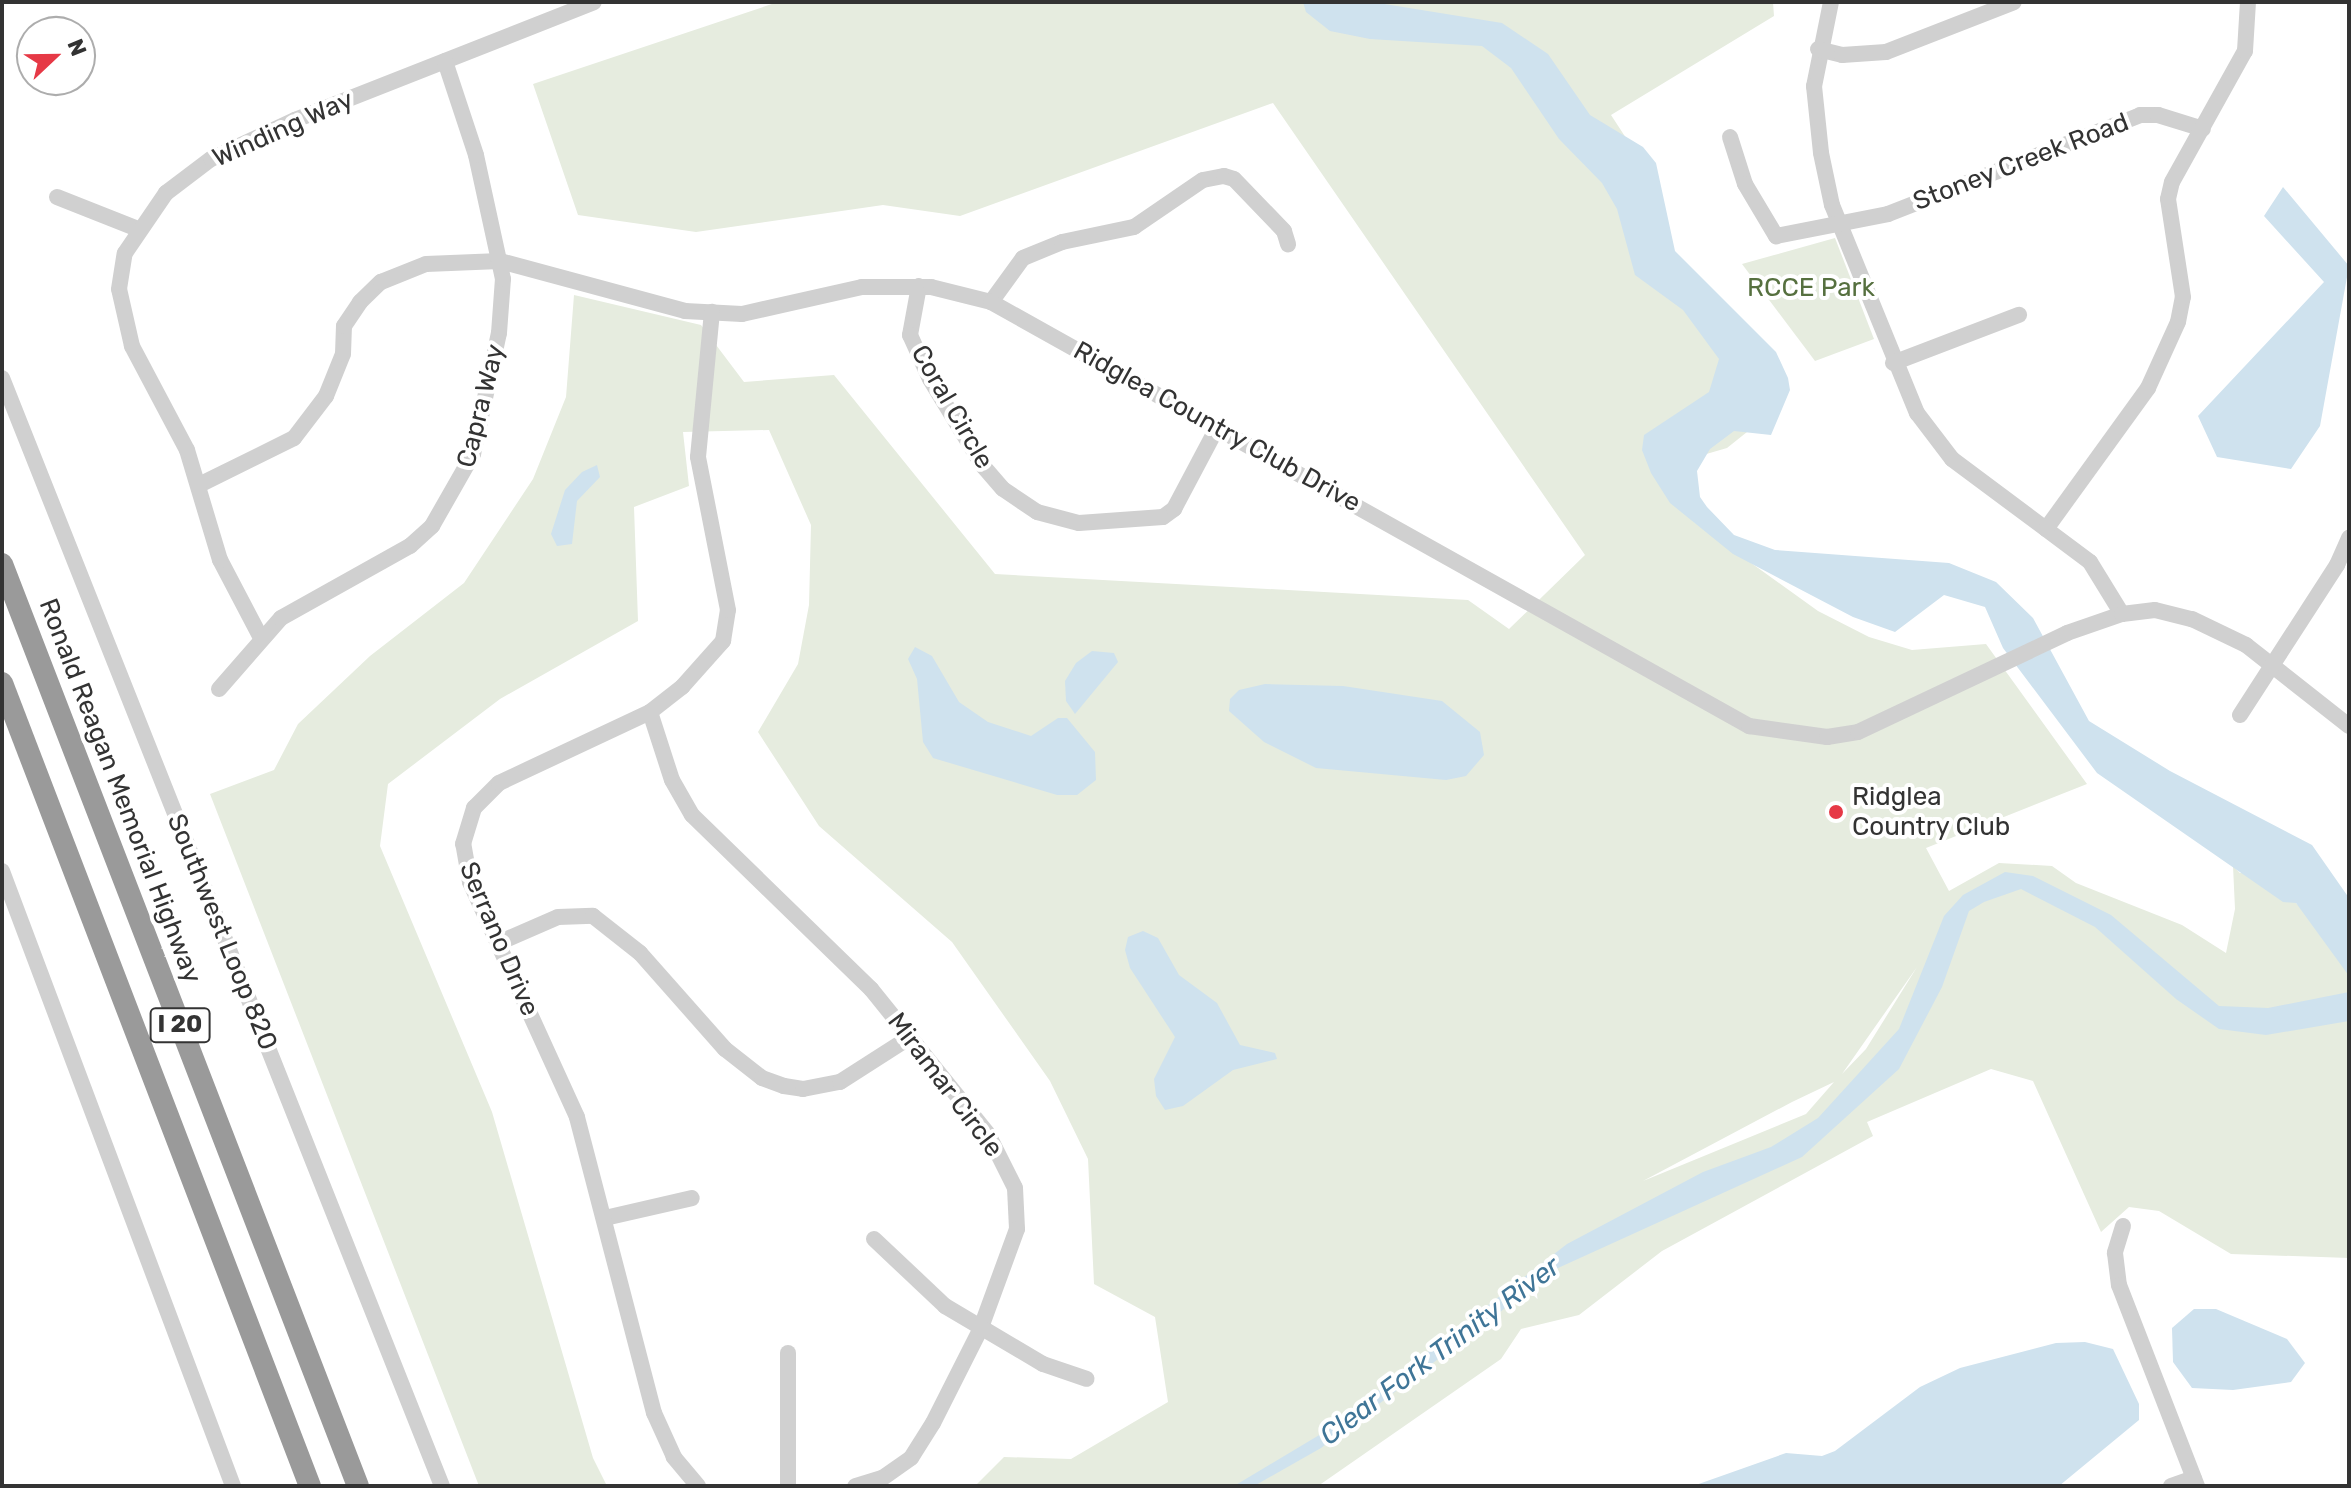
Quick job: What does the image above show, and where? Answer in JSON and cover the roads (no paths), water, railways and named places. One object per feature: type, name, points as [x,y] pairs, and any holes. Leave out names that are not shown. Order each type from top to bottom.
[{"type":"highway","name":"Ronald Reagan Memorial Highway","points":[[2,564],[358,1486]]},
{"type":"highway","name":"I 20","points":[[2,683],[310,1486]]},
{"type":"highway","points":[[2,716],[62,873],[81,888]]},
{"type":"street","name":"Winding Way","points":[[261,638],[225,573],[199,485],[132,346],[121,311],[120,269],[138,229],[166,193],[211,159],[594,2]]},
{"type":"street","points":[[1831,2],[1818,49],[1815,117],[1840,225],[1893,363],[1917,413],[1952,459],[2090,562],[2122,614]]},
{"type":"street","points":[[1818,49],[1842,55],[1886,52],[2014,2]]},
{"type":"street","points":[[2046,529],[2148,388],[2178,322],[2183,297],[2168,199],[2245,51],[2248,2]]},
{"type":"street","name":"Capra Way","points":[[219,689],[261,638],[290,612],[410,546],[432,526],[464,477],[499,333],[500,261],[476,155],[445,61]]},
{"type":"street","name":"Stoney Creek Road","points":[[1730,137],[1745,184],[1776,236],[1888,214],[2140,115],[2158,115],[2203,129]]},
{"type":"street","points":[[991,302],[1023,258],[1062,242],[1134,227],[1203,180],[1224,176],[1234,179],[1284,231],[1288,244]]},
{"type":"street","points":[[57,197],[138,229]]},
{"type":"street","name":"Ridglea Country Club Drive","points":[[199,485],[294,438],[326,396],[343,354],[344,326],[371,290],[426,264],[500,261],[685,311],[742,314],[862,287],[919,286],[991,302],[1218,426],[1749,726],[1787,735],[1843,736],[1974,680],[2067,633],[2122,614],[2155,610],[2192,619],[2273,663],[2349,726]]},
{"type":"street","name":"Coral Circle","points":[[919,286],[910,335],[930,379],[983,466],[1003,489],[1037,512],[1079,523],[1163,517],[1174,509],[1218,426]]},
{"type":"street","name":"Serrano Drive","points":[[698,1486],[674,1457],[644,1385],[605,1218],[577,1117],[463,859],[474,808],[515,772],[650,712],[717,650],[728,622],[698,457],[712,312]]},
{"type":"street","points":[[1893,363],[2019,315]]},
{"type":"street","name":"Southwest Loop 820","points":[[2,378],[442,1486]]},
{"type":"street","points":[[2240,715],[2349,538]]},
{"type":"street","name":"Miramar Circle","points":[[650,712],[672,780],[692,815],[819,935],[910,1037],[988,1134],[1015,1188],[1017,1229],[980,1330],[911,1458],[882,1478],[855,1486]]},
{"type":"street","points":[[2,871],[233,1486]]},
{"type":"street","points":[[498,943],[558,917],[593,916],[640,953],[725,1049],[762,1078],[784,1086],[803,1089],[840,1082],[910,1037]]},
{"type":"street","points":[[605,1218],[692,1198]]},
{"type":"street","points":[[2123,1226],[2114,1267],[2195,1482],[2171,1486]]},
{"type":"street","points":[[874,1239],[945,1306],[980,1330],[1043,1364],[1087,1379]]},
{"type":"street","points":[[788,1353],[788,1486]]},
{"type":"water","points":[[1303,2],[1372,2],[1502,23],[1548,54],[1590,115],[1643,147],[1656,163],[1675,251],[1776,352],[1788,378],[1790,390],[1771,435],[1734,431],[1710,449],[1697,471],[1700,497],[1707,507],[1734,535],[1775,550],[1949,563],[1996,582],[2033,618],[2089,721],[2170,771],[2312,845],[2349,898],[2349,976],[2296,903],[2283,902],[2097,773],[2003,648],[1985,607],[1944,595],[1895,632],[1853,617],[1733,554],[1670,503],[1651,473],[1642,450],[1644,435],[1709,392],[1719,359],[1683,310],[1635,275],[1617,209],[1602,183],[1559,139],[1511,68],[1482,46],[1370,39],[1330,31],[1306,12]]},
{"type":"water","points":[[2283,187],[2349,266],[2320,426],[2291,469],[2217,457],[2198,416],[2324,282],[2264,216]]},
{"type":"water","points":[[597,465],[600,477],[577,501],[572,544],[557,546],[551,534],[565,490],[582,472]]},
{"type":"water","points":[[915,647],[932,656],[959,702],[988,722],[1031,736],[1058,718],[1067,718],[1095,752],[1096,780],[1077,795],[1057,795],[933,758],[923,742],[917,679],[908,659]]},
{"type":"water","points":[[1092,651],[1114,653],[1118,662],[1075,714],[1066,701],[1065,681],[1076,663]]},
{"type":"water","points":[[1265,684],[1343,686],[1442,701],[1480,732],[1484,755],[1466,776],[1446,780],[1316,768],[1264,742],[1229,711],[1230,699],[1239,690]]},
{"type":"water","name":"Clear Fork Trinity River","points":[[2005,872],[2033,876],[2111,915],[2219,1006],[2268,1008],[2349,992],[2349,1021],[2266,1035],[2219,1029],[2176,999],[2095,927],[2021,889],[1984,902],[1969,911],[1942,987],[1899,1069],[1802,1157],[1558,1268],[1321,1448],[1254,1486],[1234,1486],[1326,1431],[1567,1244],[1703,1172],[1771,1147],[1818,1118],[1899,1029],[1944,916],[1963,895]]},
{"type":"water","points":[[1143,931],[1158,938],[1179,975],[1217,1003],[1240,1045],[1275,1053],[1277,1059],[1233,1070],[1183,1106],[1165,1110],[1156,1096],[1154,1079],[1175,1037],[1130,968],[1125,950],[1128,937]]},
{"type":"water","points":[[2194,1309],[2216,1309],[2287,1339],[2305,1363],[2291,1382],[2233,1390],[2192,1388],[2173,1362],[2172,1328]]},
{"type":"water","points":[[2085,1342],[2113,1349],[2139,1404],[2139,1420],[2059,1486],[1693,1486],[1786,1453],[1822,1456],[1835,1451],[1920,1387],[1960,1368],[2056,1343]]},
{"type":"place","name":"Ridglea Country Club","points":[[1836,812]]},
{"type":"park label","name":"RCCE Park","points":[[1811,288]]}]
